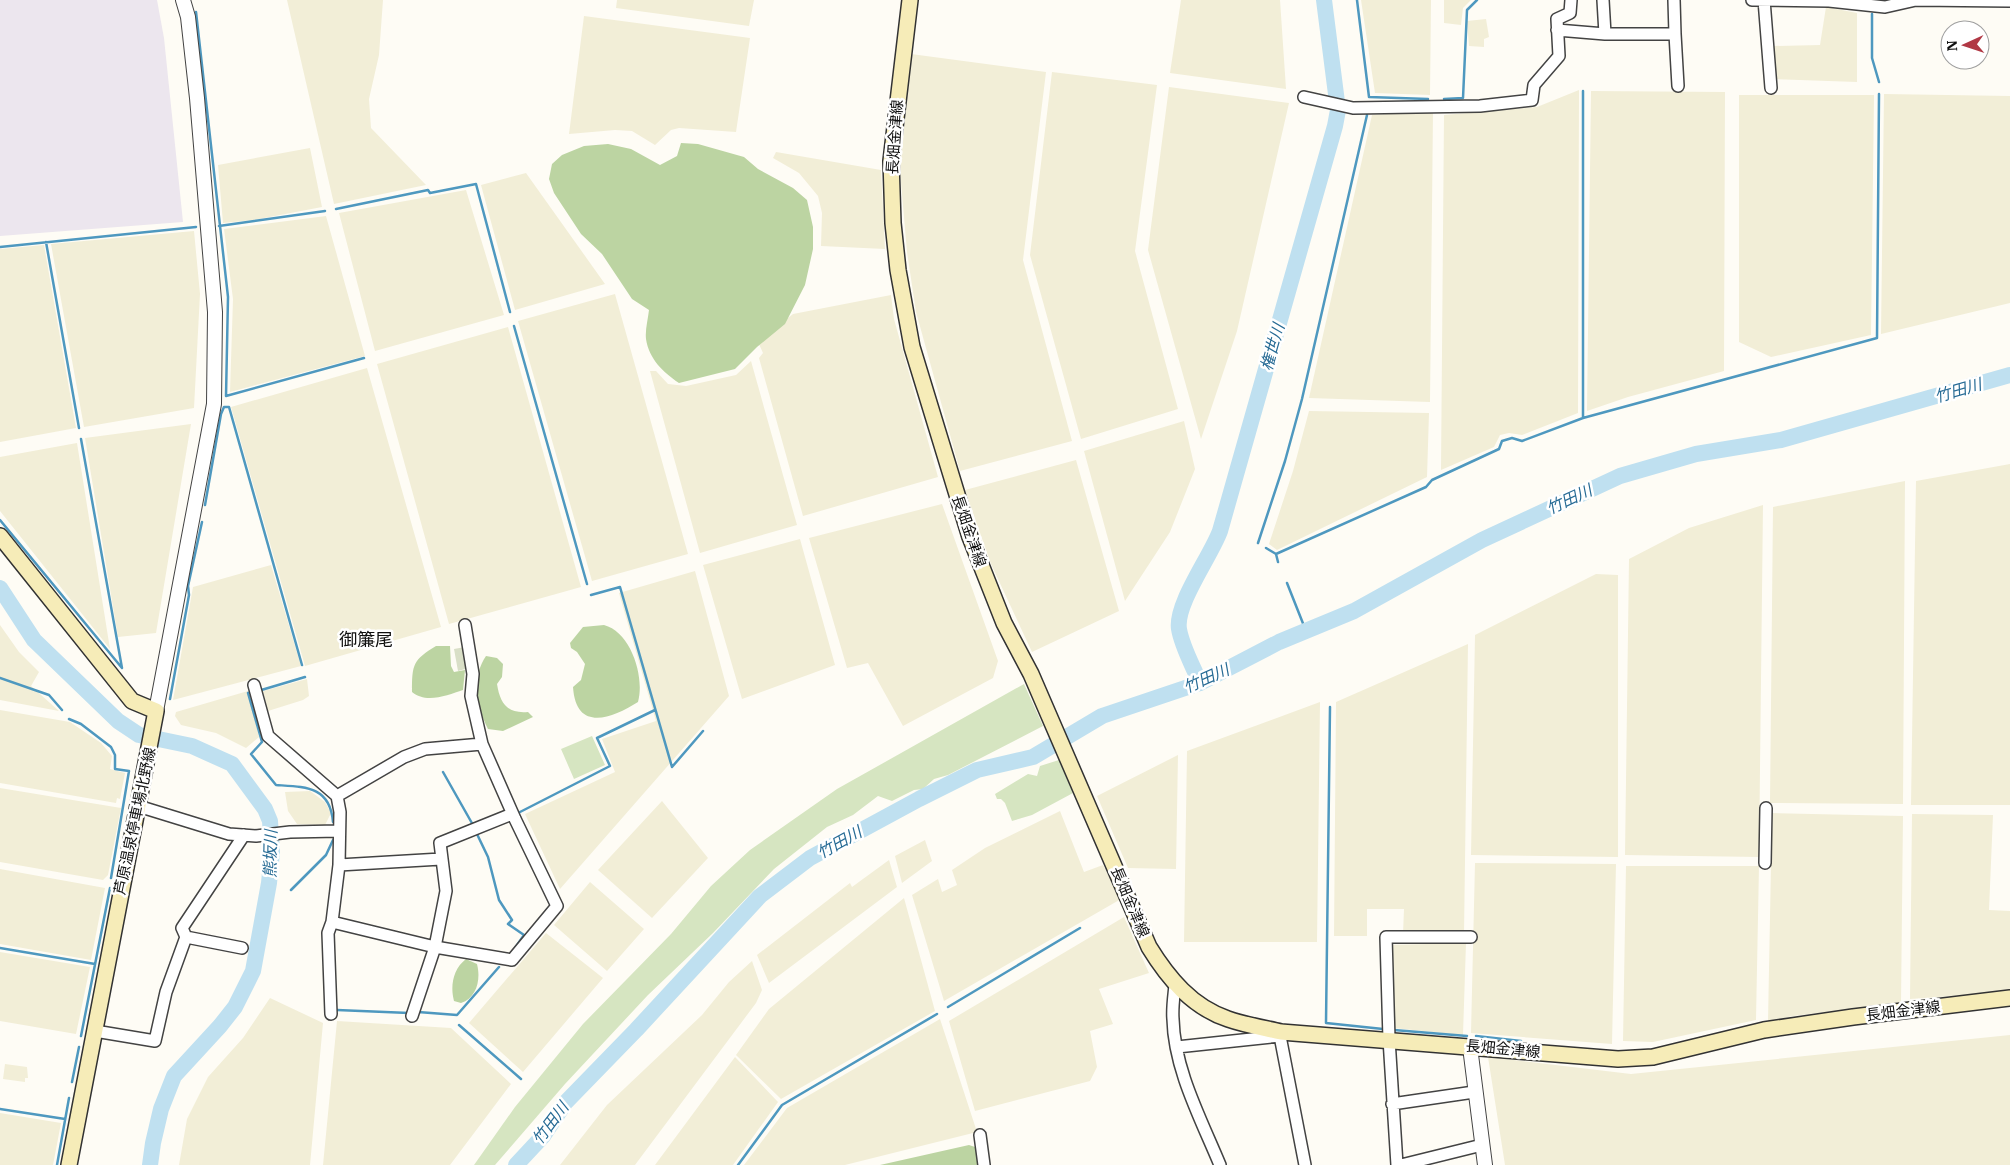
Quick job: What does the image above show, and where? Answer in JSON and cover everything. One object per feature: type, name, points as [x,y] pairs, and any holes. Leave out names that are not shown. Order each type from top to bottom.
[{"type":"main road","name":"長畑金津線","points":[[910,0],[891,161],[893,223],[902,303],[912,347],[970,537],[1004,623],[1031,674],[1149,946],[1165,973],[1175,984],[1209,1010],[1228,1019],[1281,1034],[1389,1039],[1618,1059],[1653,1057],[1764,1030],[2010,998]]},
{"type":"main road","points":[[0,536],[132,701],[156,711]]},
{"type":"main road","name":"芦原温泉停車場北野線","points":[[69,1165],[156,711]]},
{"type":"street","points":[[156,711],[214,404],[215,312],[197,98],[188,17],[183,0]]},
{"type":"street","points":[[1304,97],[1353,108],[1480,106],[1532,100],[1534,85],[1559,56],[1557,19],[1570,13],[1571,0]]},
{"type":"street","points":[[1603,0],[1604,34]]},
{"type":"street","points":[[1674,0],[1678,86]]},
{"type":"street","points":[[1752,0],[1829,1],[1885,7],[1916,0],[2010,1]]},
{"type":"street","points":[[1764,1],[1771,88]]},
{"type":"street","points":[[1558,30],[1604,34],[1675,34]]},
{"type":"street","points":[[332,922],[435,947],[512,960],[557,906],[512,814],[482,744],[471,696],[473,674],[465,625]]},
{"type":"street","points":[[254,685],[268,736],[337,796],[340,812],[338,831],[339,865],[332,922],[328,933],[331,1014]]},
{"type":"street","points":[[337,796],[404,757],[425,750],[482,744]]},
{"type":"street","points":[[138,806],[229,834],[263,835],[290,832],[338,831]]},
{"type":"street","points":[[1765,863],[1766,808]]},
{"type":"street","points":[[412,1016],[435,947],[446,890],[440,843],[512,814]]},
{"type":"street","points":[[95,1031],[155,1041],[166,992],[186,937],[182,928],[244,835]]},
{"type":"street","points":[[339,865],[441,859]]},
{"type":"street","points":[[186,937],[242,948]]},
{"type":"street","points":[[1397,1165],[1392,1104],[1386,937],[1471,937]]},
{"type":"street","points":[[1175,984],[1173,1020],[1177,1047],[1189,1089],[1220,1165]]},
{"type":"street","points":[[1177,1047],[1281,1034],[1305,1165]]},
{"type":"street","points":[[1470,1047],[1474,1092],[1485,1165]]},
{"type":"street","points":[[1392,1104],[1474,1092]]},
{"type":"street","points":[[980,1135],[984,1165]]},
{"type":"street","points":[[1401,1165],[1482,1146]]},
{"type":"shaded area","points":[[0,0],[157,0],[164,38],[183,222],[0,236]]},
{"type":"shaded area","points":[[287,0],[383,0],[379,55],[369,99],[371,128],[426,185],[334,204]]},
{"type":"shaded area","points":[[617,0],[754,0],[749,26],[616,8]]},
{"type":"shaded area","points":[[1181,0],[1280,0],[1286,89],[1170,73]]},
{"type":"shaded area","points":[[1361,0],[1431,0],[1430,95],[1375,93]]},
{"type":"shaded area","points":[[1444,0],[1471,0],[1463,8],[1461,25],[1444,23]]},
{"type":"shaded area","points":[[1826,7],[1857,13],[1857,82],[1773,79],[1773,46],[1820,45]]},
{"type":"shaded area","points":[[584,16],[750,38],[736,132],[679,128],[671,130],[655,145],[632,131],[615,130],[569,134]]},
{"type":"shaded area","points":[[1486,19],[1489,37],[1484,39],[1484,47],[1469,46],[1467,21]]},
{"type":"shaded area","points":[[911,54],[1046,72],[1023,260],[1072,441],[960,471],[916,312],[907,252],[900,171]]},
{"type":"shaded area","points":[[1052,72],[1157,85],[1135,251],[1178,409],[1081,439],[1030,255]]},
{"type":"shaded area","points":[[1169,87],[1289,103],[1237,331],[1201,439],[1148,250]]},
{"type":"shaded area","points":[[1579,90],[1578,413],[1522,435],[1509,433],[1500,435],[1494,447],[1441,470],[1444,115],[1537,107]]},
{"type":"shaded area","points":[[1591,91],[1725,92],[1724,371],[1628,397],[1587,411]]},
{"type":"shaded area","points":[[1884,94],[2010,96],[2010,303],[1881,334]]},
{"type":"shaded area","points":[[1739,95],[1874,95],[1871,335],[1771,357],[1739,342]]},
{"type":"shaded area","points":[[1433,111],[1430,402],[1309,398],[1372,115]]},
{"type":"shaded area","points":[[310,148],[322,207],[254,220],[223,223],[218,165]]},
{"type":"shaded area","points":[[776,152],[881,170],[885,249],[821,246],[822,213],[818,196],[799,173],[773,158]]},
{"type":"shaded area","points":[[526,173],[605,284],[515,310],[481,185]]},
{"type":"shaded area","points":[[466,190],[504,315],[375,351],[339,213]]},
{"type":"shaded area","points":[[326,216],[365,356],[230,392],[233,299],[224,229]]},
{"type":"shaded area","points":[[194,231],[200,294],[194,408],[84,427],[51,244]]},
{"type":"shaded area","points":[[44,245],[76,428],[0,442],[0,249]]},
{"type":"shaded area","points":[[615,294],[688,554],[592,581],[518,321]]},
{"type":"shaded area","points":[[891,295],[894,319],[938,477],[803,516],[759,358],[763,353],[758,342],[793,314]]},
{"type":"shaded area","points":[[508,327],[581,587],[449,624],[377,364]]},
{"type":"shaded area","points":[[751,361],[797,525],[700,553],[650,371],[656,371],[668,384],[686,386],[736,375]]},
{"type":"shaded area","points":[[367,368],[441,627],[305,666],[231,407]]},
{"type":"shaded area","points":[[1309,411],[1429,413],[1427,477],[1277,550],[1269,544],[1293,471]]},
{"type":"shaded area","points":[[1184,421],[1195,469],[1170,532],[1125,601],[1084,451]]},
{"type":"shaded area","points":[[191,424],[156,633],[118,637],[85,438]]},
{"type":"shaded area","points":[[77,443],[110,649],[0,511],[0,457]]},
{"type":"shaded area","points":[[1076,460],[1119,611],[1032,652],[991,564],[965,490]]},
{"type":"shaded area","points":[[2010,464],[2010,805],[1911,805],[1916,481]]},
{"type":"shaded area","points":[[1905,481],[1903,804],[1770,803],[1773,507]]},
{"type":"shaded area","points":[[942,504],[998,661],[993,678],[903,726],[868,663],[847,668],[809,538]]},
{"type":"shaded area","points":[[1763,505],[1759,857],[1625,855],[1629,559],[1689,528]]},
{"type":"shaded area","points":[[800,539],[835,665],[742,699],[703,565]]},
{"type":"shaded area","points":[[271,565],[301,666],[173,700],[193,587]]},
{"type":"shaded area","points":[[695,571],[729,696],[560,889],[525,814],[615,772],[602,739],[656,721],[619,593]]},
{"type":"shaded area","points":[[1596,574],[1618,575],[1618,857],[1471,855],[1475,635]]},
{"type":"shaded area","points":[[0,625],[19,652],[39,672],[31,686],[59,711],[0,700]]},
{"type":"shaded area","points":[[1468,644],[1464,934],[1403,934],[1404,909],[1367,909],[1367,936],[1334,936],[1336,702]]},
{"type":"shaded area","points":[[307,679],[309,696],[303,700],[268,711],[263,691]]},
{"type":"shaded area","points":[[248,691],[259,737],[246,748],[216,733],[181,725],[175,716],[176,712]]},
{"type":"shaded area","points":[[1320,702],[1317,942],[1184,942],[1187,751]]},
{"type":"shaded area","points":[[0,710],[70,722],[101,743],[112,756],[110,769],[125,773],[120,799],[117,798],[116,803],[0,783]]},
{"type":"shaded area","points":[[1178,755],[1176,869],[1128,868],[1097,796]]},
{"type":"shaded area","points":[[0,788],[121,808],[108,875],[103,880],[0,862]]},
{"type":"shaded area","points":[[310,791],[325,802],[331,813],[325,825],[297,824],[288,811],[285,792]]},
{"type":"shaded area","points":[[662,801],[708,858],[652,918],[598,870]]},
{"type":"shaded area","points":[[1060,811],[1084,872],[1103,865],[1121,899],[944,1001],[912,895],[938,879],[942,892],[957,885],[952,870],[985,848]]},
{"type":"shaded area","points":[[1772,813],[1903,816],[1901,1003],[1793,1016],[1768,1022]]},
{"type":"shaded area","points":[[1912,814],[1993,815],[1989,910],[2010,911],[2010,992],[1910,999]]},
{"type":"shaded area","points":[[925,840],[932,861],[902,883],[895,856]]},
{"type":"shaded area","points":[[889,860],[897,887],[769,983],[757,955],[850,883],[852,887]]},
{"type":"shaded area","points":[[1475,863],[1616,864],[1612,1044],[1471,1033]]},
{"type":"shaded area","points":[[1626,866],[1759,866],[1756,1020],[1653,1042],[1623,1041]]},
{"type":"shaded area","points":[[0,869],[105,888],[91,960],[0,944]]},
{"type":"shaded area","points":[[590,882],[644,929],[607,971],[554,925]]},
{"type":"shaded area","points":[[904,898],[935,1011],[781,1099],[736,1055],[769,1009]]},
{"type":"shaded area","points":[[1124,917],[1149,973],[1099,989],[1113,1024],[1090,1031],[1097,1067],[1090,1081],[975,1111],[949,1021]]},
{"type":"shaded area","points":[[546,933],[603,978],[523,1072],[469,1023]]},
{"type":"shaded area","points":[[1466,943],[1463,1035],[1393,1028],[1389,945]]},
{"type":"shaded area","points":[[0,952],[90,967],[76,1034],[0,1021]]},
{"type":"shaded area","points":[[752,961],[762,990],[756,1003],[635,1165],[560,1165],[607,1105],[702,1015],[729,982]]},
{"type":"shaded area","points":[[270,998],[323,1023],[310,1165],[179,1165],[187,1119],[208,1077],[243,1038]]},
{"type":"shaded area","points":[[940,1019],[977,1132],[845,1165],[744,1165],[787,1108]]},
{"type":"shaded area","points":[[337,1021],[451,1028],[511,1084],[450,1165],[323,1165]]},
{"type":"shaded area","points":[[2010,1035],[2010,1165],[1505,1165],[1488,1057],[1631,1074]]},
{"type":"shaded area","points":[[735,1057],[778,1102],[733,1165],[655,1165]]},
{"type":"shaded area","points":[[5,1064],[27,1067],[28,1078],[25,1078],[25,1082],[3,1079]]},
{"type":"shaded area","points":[[0,1113],[61,1123],[53,1165],[0,1165]]},
{"type":"green space","points":[[681,143],[698,144],[744,157],[758,169],[793,188],[807,200],[813,227],[813,249],[805,285],[785,324],[757,347],[735,369],[679,383],[662,370],[650,353],[646,339],[649,310],[632,299],[602,254],[581,234],[554,193],[549,179],[552,164],[562,155],[584,146],[608,144],[631,149],[660,165],[677,156]]},
{"type":"green space","points":[[604,625],[614,629],[622,636],[634,657],[640,692],[638,702],[628,708],[606,717],[596,718],[588,716],[581,711],[576,701],[573,687],[581,680],[585,664],[577,652],[571,648],[570,643],[583,627]]},
{"type":"green space","points":[[436,646],[450,646],[451,666],[454,672],[465,670],[463,690],[430,698],[418,696],[412,692],[415,664],[418,659]]},
{"type":"green space","points":[[465,647],[469,668],[458,671],[454,649]]},
{"type":"green space","points":[[486,656],[497,658],[503,664],[502,677],[497,684],[500,697],[506,706],[515,711],[528,712],[533,717],[503,731],[488,729],[481,711],[477,692],[478,674]]},
{"type":"green space","points":[[1024,684],[1043,726],[948,775],[934,779],[923,789],[914,790],[892,801],[878,796],[853,815],[827,827],[774,869],[713,933],[648,995],[565,1084],[495,1165],[474,1165],[515,1107],[583,1024],[671,934],[711,886],[750,850],[837,789]]},
{"type":"green space","points":[[592,736],[605,765],[574,779],[561,749]]},
{"type":"green space","points":[[1059,760],[1073,793],[1032,815],[1012,821],[1005,803],[1001,799],[997,799],[995,794],[1028,774],[1037,776],[1040,766]]},
{"type":"green space","points":[[466,959],[477,964],[478,982],[471,997],[461,1003],[454,1001],[452,990],[455,973]]},
{"type":"green space","points":[[969,1145],[978,1148],[982,1165],[880,1165]]},
{"type":"waterway","name":"権世川","points":[[1200,683],[1183,643],[1179,629],[1179,619],[1188,594],[1220,531],[1338,110],[1324,0]]},
{"type":"waterway","points":[[1357,0],[1369,97],[1428,99]]},
{"type":"waterway","points":[[1444,99],[1463,98],[1467,10],[1477,0]]},
{"type":"waterway","points":[[196,12],[228,297],[226,396],[364,358]]},
{"type":"waterway","points":[[1872,14],[1872,58],[1879,82]]},
{"type":"waterway","points":[[1266,548],[1276,554],[1426,487],[1432,480],[1499,449],[1502,441],[1512,438],[1522,441],[1583,418],[1583,91]]},
{"type":"waterway","points":[[1583,418],[1877,338],[1879,94]]},
{"type":"waterway","points":[[1258,543],[1285,461],[1302,399],[1367,115]]},
{"type":"waterway","points":[[336,209],[428,190],[430,193],[476,184],[510,312]]},
{"type":"waterway","points":[[219,226],[325,211]]},
{"type":"waterway","points":[[0,247],[196,227]]},
{"type":"waterway","points":[[46,242],[79,428]]},
{"type":"waterway","points":[[514,326],[587,584]]},
{"type":"waterway","name":"竹田川","points":[[516,1165],[543,1136],[565,1103],[636,1030],[760,896],[810,858],[919,799],[977,770],[1033,757],[1102,716],[1200,683],[1279,642],[1354,611],[1482,540],[1620,476],[1696,454],[1781,440],[2010,375]]},
{"type":"waterway","points":[[205,505],[221,414],[224,407],[229,407],[302,665]]},
{"type":"waterway","points":[[0,520],[122,668],[81,439]]},
{"type":"waterway","points":[[170,699],[189,595],[188,586],[202,522]]},
{"type":"waterway","points":[[1276,554],[1278,562]]},
{"type":"waterway","points":[[1287,583],[1306,631]]},
{"type":"waterway","points":[[591,595],[620,587],[672,767],[703,731]]},
{"type":"waterway","name":"熊坂川","points":[[0,588],[34,640],[118,721],[139,735],[192,746],[232,764],[265,809],[270,821],[272,852],[269,883],[253,971],[235,1007],[174,1076],[161,1109],[150,1165]]},
{"type":"waterway","points":[[258,691],[305,677]]},
{"type":"waterway","points":[[0,678],[49,695],[62,710]]},
{"type":"waterway","points":[[253,692],[248,693],[262,742],[251,754],[276,785],[306,788],[321,795],[327,801],[333,822]]},
{"type":"waterway","points":[[1330,707],[1326,1023],[1383,1029]]},
{"type":"waterway","points":[[520,812],[610,766],[597,738],[655,710]]},
{"type":"waterway","points":[[69,719],[81,724],[111,747],[115,755],[115,769],[129,771],[111,878]]},
{"type":"waterway","points":[[443,772],[473,825]]},
{"type":"waterway","points":[[476,832],[488,857],[499,900],[512,920],[508,924],[524,935],[515,948]]},
{"type":"waterway","points":[[291,890],[326,855],[333,840]]},
{"type":"waterway","points":[[81,1036],[110,888]]},
{"type":"waterway","points":[[948,1007],[1080,928]]},
{"type":"waterway","points":[[0,948],[95,964]]},
{"type":"waterway","points":[[418,1012],[457,1015],[499,967]]},
{"type":"waterway","points":[[337,1010],[409,1013]]},
{"type":"waterway","points":[[738,1165],[782,1105],[937,1014]]},
{"type":"waterway","points":[[459,1025],[521,1079]]},
{"type":"waterway","points":[[1394,1030],[1467,1036]]},
{"type":"waterway","points":[[1476,1036],[1521,1041]]},
{"type":"waterway","points":[[72,1082],[79,1047]]},
{"type":"waterway","points":[[57,1165],[69,1098]]},
{"type":"waterway","points":[[0,1109],[65,1119]]},
{"type":"district","name":"御簾尾","points":[[366,640]]}]
